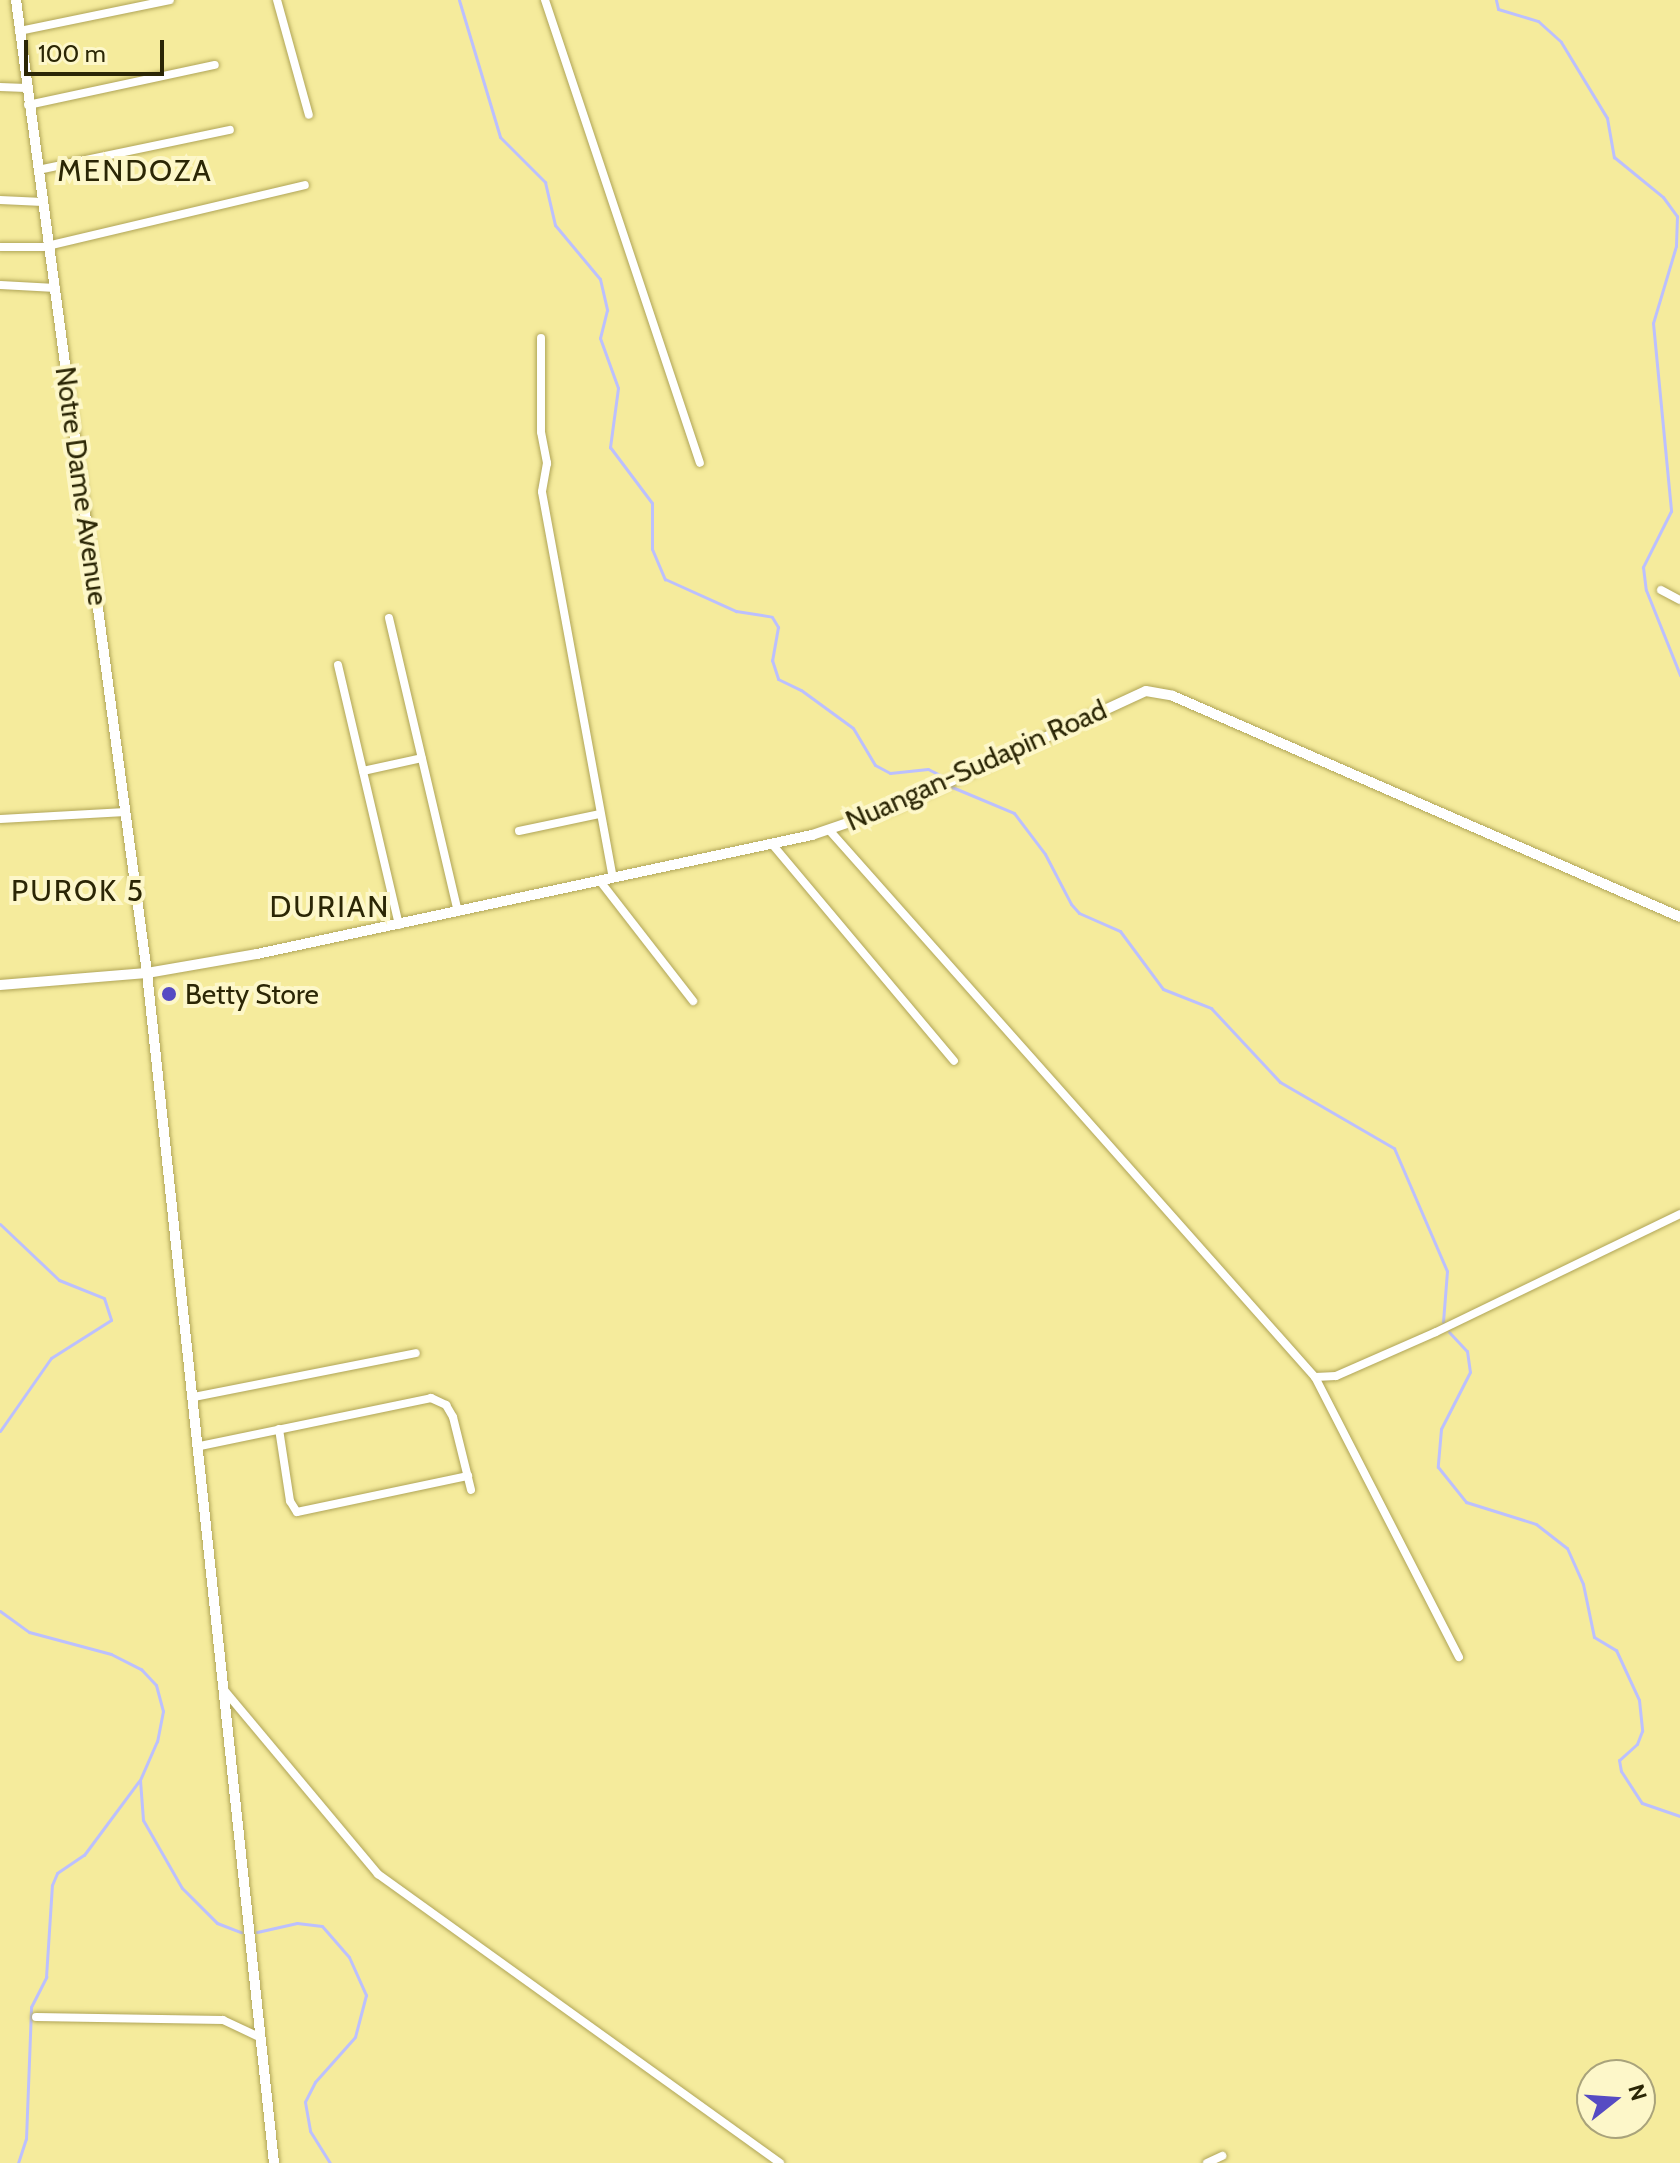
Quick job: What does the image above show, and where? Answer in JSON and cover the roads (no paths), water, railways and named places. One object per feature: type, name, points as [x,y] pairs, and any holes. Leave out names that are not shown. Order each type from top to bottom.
[{"type":"street","name":"Notre Dame Avenue","points":[[16,0],[147,973],[200,1446],[274,2163]]},
{"type":"street","points":[[19,31],[170,0]]},
{"type":"street","points":[[277,0],[309,115]]},
{"type":"street","points":[[545,0],[700,463]]},
{"type":"street","points":[[28,105],[215,65]]},
{"type":"street","points":[[0,87],[26,88]]},
{"type":"street","points":[[38,170],[230,130]]},
{"type":"street","points":[[0,247],[50,245],[305,185]]},
{"type":"street","points":[[0,200],[43,202]]},
{"type":"street","points":[[0,285],[56,288]]},
{"type":"street","points":[[541,338],[541,432],[547,463],[542,492],[613,878]]},
{"type":"street","points":[[1661,590],[1680,600]]},
{"type":"street","points":[[389,618],[458,912]]},
{"type":"street","points":[[338,665],[399,925]]},
{"type":"street","name":"Nuangan-Sudapin Road","points":[[0,985],[147,973],[399,925],[830,831],[897,806],[1122,699],[1159,691],[1680,917]]},
{"type":"street","points":[[363,771],[422,758]]},
{"type":"street","points":[[0,819],[126,812]]},
{"type":"street","points":[[519,831],[600,814]]},
{"type":"street","points":[[830,831],[1315,1377],[1459,1657]]},
{"type":"street","points":[[772,844],[840,931],[954,1061]]},
{"type":"street","points":[[600,881],[693,1001]]},
{"type":"street","points":[[1315,1377],[1336,1376],[1436,1332],[1680,1214]]},
{"type":"street","points":[[194,1397],[416,1353]]},
{"type":"street","points":[[200,1446],[431,1398],[446,1405],[453,1417],[471,1490]]},
{"type":"street","points":[[279,1429],[290,1501],[297,1512],[468,1476]]},
{"type":"street","points":[[224,1690],[378,1874],[780,2163]]},
{"type":"street","points":[[36,2017],[223,2020],[261,2038]]},
{"type":"street","points":[[1207,2163],[1222,2156]]},
{"type":"waterway","points":[[459,0],[500,137],[545,182],[555,225],[600,279],[607,310],[600,338],[618,388],[610,447],[652,503],[652,549],[665,579],[736,611],[772,617],[778,627],[772,660],[778,679],[801,690],[853,728],[875,765],[890,773],[928,769],[944,777]]},
{"type":"waterway","points":[[1496,0],[1498,9],[1538,21],[1561,42],[1607,118],[1614,157],[1663,197],[1677,216],[1676,246],[1653,323],[1671,511],[1643,567],[1646,590],[1680,675]]},
{"type":"waterway","points":[[952,787],[1014,813],[1045,854],[1071,904],[1079,913],[1120,931],[1163,989],[1211,1008],[1280,1082],[1394,1148],[1447,1271],[1443,1322]]},
{"type":"waterway","points":[[0,1224],[59,1280],[104,1298],[111,1320],[51,1358],[0,1431]]},
{"type":"waterway","points":[[1449,1332],[1467,1351],[1470,1372],[1441,1429],[1438,1467],[1466,1502],[1536,1524],[1567,1548],[1583,1584],[1594,1637],[1616,1650],[1639,1700],[1642,1731],[1637,1744],[1619,1760],[1621,1771],[1642,1803],[1680,1816]]},
{"type":"waterway","points":[[0,1611],[29,1632],[111,1654],[141,1669],[156,1685],[163,1711],[157,1741],[140,1780],[143,1820],[182,1888],[217,1923],[241,1932]]},
{"type":"waterway","points":[[18,2163],[26,2139],[31,2007],[46,1977],[52,1885],[57,1873],[84,1855],[139,1781]]},
{"type":"waterway","points":[[257,1932],[297,1923],[322,1926],[349,1957],[366,1995],[355,2037],[315,2082],[305,2102],[310,2131],[330,2163]]},
{"type":"place","name":"Betty Store","points":[[169,994]]},
{"type":"district","name":"MENDOZA","points":[[135,171]]},
{"type":"district","name":"PUROK 5","points":[[78,891]]},
{"type":"district","name":"DURIAN","points":[[330,907]]}]
